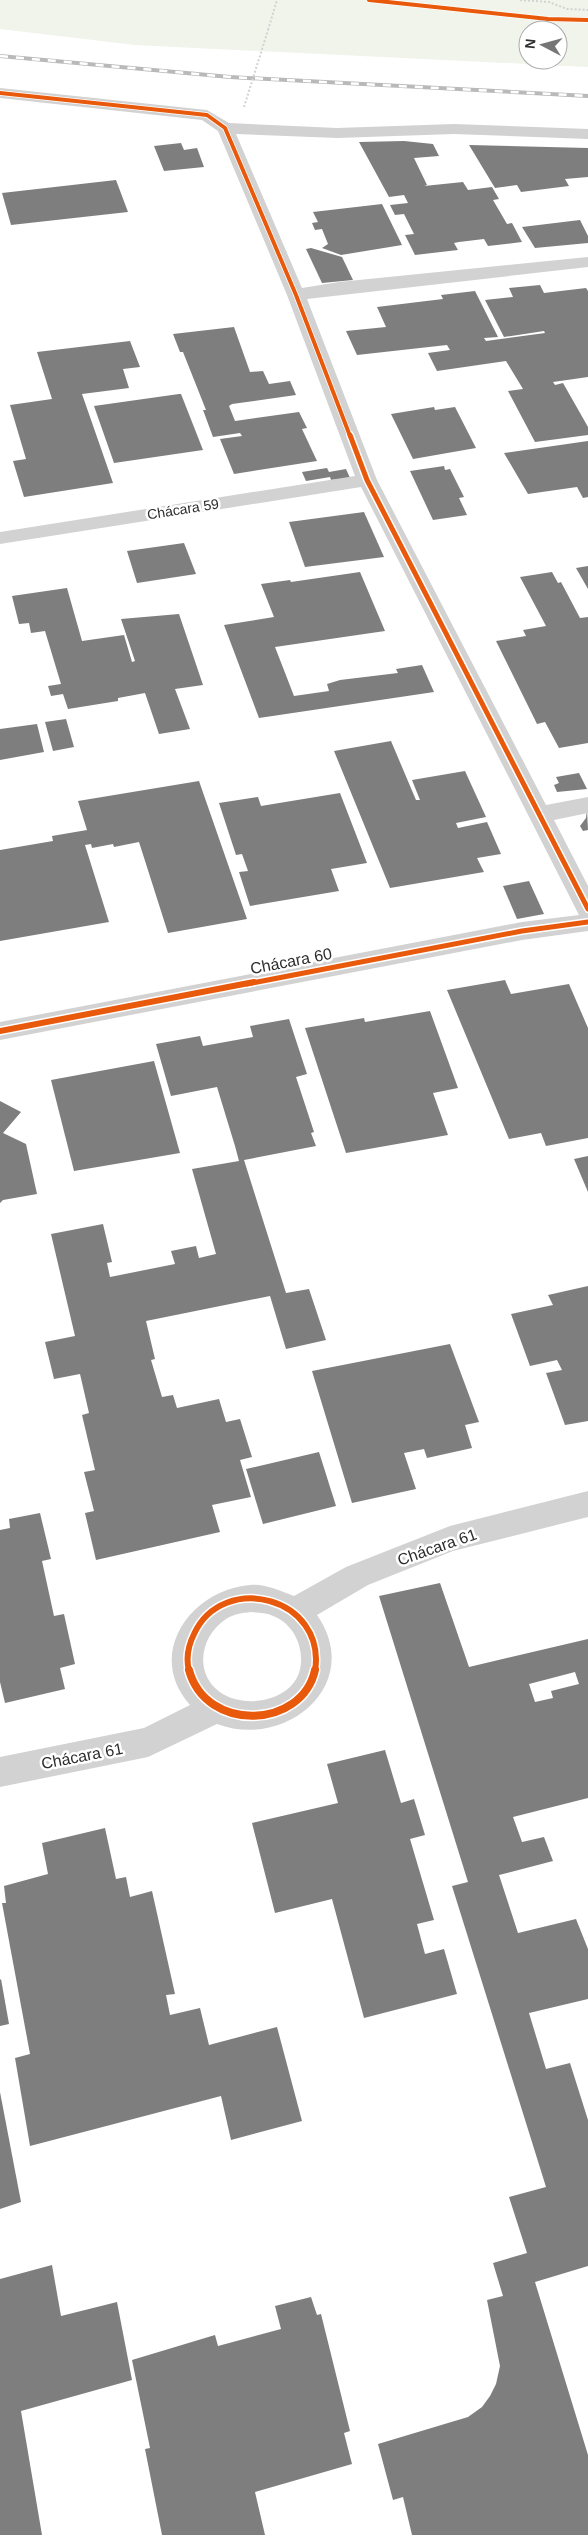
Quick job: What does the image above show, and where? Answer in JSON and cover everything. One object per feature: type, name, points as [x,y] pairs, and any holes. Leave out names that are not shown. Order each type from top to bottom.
[{"type":"street","points":[[0,93],[207,115],[225,128],[296,295],[367,480],[588,909]]},
{"type":"street","points":[[225,128],[337,133],[454,129],[588,134]]},
{"type":"street","points":[[296,295],[339,288],[588,262]]},
{"type":"street","name":"Chácara 59","points":[[0,538],[367,480]]},
{"type":"street","points":[[538,815],[588,805]]},
{"type":"street","name":"Chácara 60","points":[[0,1031],[522,931],[588,922]]},
{"type":"street","name":"Chácara 61","points":[[294,1612],[357,1576],[450,1539],[588,1504]]},
{"type":"street","points":[[250,1598],[274,1602],[294,1612],[309,1629],[316,1649],[315,1671],[305,1691],[288,1707],[265,1716],[240,1716],[217,1708],[200,1694],[189,1674],[187,1653],[193,1632],[208,1615],[228,1603],[250,1598]]},
{"type":"street","name":"Chácara 61","points":[[0,1772],[148,1742],[217,1708]]},
{"type":"path","points":[[244,107],[277,0]]},
{"type":"path","points":[[520,0],[550,1],[567,9],[588,10]]},
{"type":"shaded area","points":[[0,0],[588,0],[588,67],[568,66],[568,20],[518,20],[518,64],[135,45],[0,29]]},
{"type":"building","points":[[404,141],[433,144],[439,156],[414,158],[427,185],[424,186],[463,182],[468,190],[492,187],[499,199],[493,200],[507,224],[512,223],[522,242],[488,246],[484,239],[459,242],[454,243],[458,250],[415,255],[405,235],[414,234],[404,214],[395,215],[390,205],[408,203],[404,195],[389,197],[359,142]]},
{"type":"building","points":[[181,143],[184,150],[197,148],[204,167],[164,171],[154,146]]},
{"type":"building","points":[[469,145],[588,148],[588,177],[565,179],[569,186],[521,192],[517,185],[495,188]]},
{"type":"building","points":[[116,180],[128,212],[11,225],[2,193]]},
{"type":"building","points":[[382,204],[402,245],[341,255],[322,248],[328,244],[322,229],[315,230],[312,223],[318,222],[313,212]]},
{"type":"building","points":[[580,220],[588,236],[588,243],[535,248],[522,227]]},
{"type":"building","points":[[311,248],[342,257],[353,280],[322,283],[306,249]]},
{"type":"building","points":[[540,285],[544,293],[586,288],[588,291],[588,377],[553,382],[555,385],[563,383],[588,427],[588,435],[535,442],[508,391],[523,389],[506,361],[437,371],[428,353],[450,350],[447,345],[357,355],[346,331],[386,327],[377,307],[443,299],[441,295],[475,291],[498,337],[484,338],[486,341],[545,333],[544,331],[504,337],[485,300],[513,297],[509,288]]},
{"type":"building","points":[[234,327],[250,372],[263,371],[269,384],[290,381],[296,395],[232,404],[229,406],[235,421],[299,412],[307,428],[302,429],[317,461],[234,474],[220,439],[242,436],[240,433],[213,437],[203,410],[206,410],[183,352],[180,352],[173,334]]},
{"type":"building","points":[[130,341],[140,367],[123,369],[129,388],[82,394],[113,483],[24,497],[13,461],[26,459],[10,405],[52,399],[37,352]]},
{"type":"building","points":[[181,394],[203,450],[114,463],[94,406]]},
{"type":"building","points":[[434,407],[435,410],[455,407],[476,448],[413,459],[391,414]]},
{"type":"building","points":[[588,441],[588,497],[583,498],[577,487],[528,494],[504,453]]},
{"type":"building","points":[[444,466],[445,470],[450,469],[464,497],[459,498],[467,515],[433,520],[410,471]]},
{"type":"building","points":[[327,468],[329,472],[346,469],[350,478],[331,480],[330,477],[306,481],[302,472]]},
{"type":"building","points":[[364,512],[384,557],[305,567],[289,522]]},
{"type":"building","points":[[184,543],[196,574],[137,583],[127,551]]},
{"type":"building","points":[[588,566],[588,589],[576,568]]},
{"type":"building","points":[[360,572],[385,631],[275,647],[294,696],[329,691],[327,684],[340,680],[398,673],[396,669],[422,665],[434,692],[259,718],[224,625],[274,617],[261,584],[290,580],[291,582]]},
{"type":"building","points":[[552,572],[558,583],[561,582],[580,618],[588,617],[588,743],[559,748],[545,722],[537,724],[496,641],[526,636],[523,630],[546,626],[520,577]]},
{"type":"building","points":[[67,588],[82,641],[124,635],[132,662],[135,661],[121,619],[179,614],[203,685],[175,689],[190,729],[159,734],[145,693],[118,698],[118,701],[68,709],[63,694],[51,696],[48,686],[61,684],[45,631],[31,633],[29,623],[19,624],[12,596]]},
{"type":"building","points":[[66,719],[74,747],[53,751],[45,722]]},
{"type":"building","points":[[37,724],[44,752],[0,760],[0,729]]},
{"type":"building","points":[[391,741],[416,800],[420,800],[412,780],[465,771],[486,817],[456,823],[458,828],[487,822],[501,854],[477,858],[484,872],[390,888],[334,751]]},
{"type":"building","points":[[579,773],[587,789],[557,792],[554,785],[559,783],[556,777]]},
{"type":"building","points":[[199,781],[247,919],[168,933],[139,842],[114,847],[113,844],[92,848],[91,844],[85,845],[109,922],[0,941],[0,850],[53,841],[52,836],[87,830],[78,801]]},
{"type":"building","points":[[340,793],[367,863],[331,869],[339,891],[250,906],[239,872],[248,871],[242,854],[236,855],[219,803],[258,797],[261,806]]},
{"type":"building","points":[[587,809],[588,830],[583,831],[580,826],[586,818]]},
{"type":"building","points":[[529,881],[544,914],[517,919],[503,886]]},
{"type":"building","points":[[505,980],[511,994],[569,984],[588,1028],[588,1138],[546,1146],[541,1133],[509,1139],[447,990]]},
{"type":"building","points":[[430,1011],[458,1088],[433,1093],[448,1135],[346,1153],[305,1028],[364,1018],[365,1022]]},
{"type":"building","points":[[289,1019],[307,1074],[296,1077],[314,1132],[311,1133],[316,1146],[244,1160],[286,1293],[309,1289],[326,1340],[286,1349],[270,1296],[146,1321],[155,1359],[151,1360],[162,1397],[173,1395],[177,1408],[219,1399],[226,1422],[240,1419],[252,1457],[240,1460],[251,1497],[212,1505],[220,1532],[96,1560],[85,1513],[94,1511],[84,1472],[95,1470],[82,1415],[89,1413],[80,1374],[54,1379],[45,1342],[75,1336],[51,1234],[103,1224],[112,1262],[107,1263],[110,1277],[175,1264],[171,1251],[196,1246],[199,1258],[216,1254],[192,1169],[239,1161],[235,1146],[217,1087],[171,1096],[156,1044],[200,1036],[203,1046],[253,1037],[250,1026]]},
{"type":"building","points":[[154,1061],[180,1153],[74,1171],[51,1080]]},
{"type":"building","points":[[0,1101],[21,1112],[3,1133],[26,1144],[37,1194],[3,1200],[0,1203]]},
{"type":"building","points":[[588,1156],[588,1192],[574,1159]]},
{"type":"building","points":[[588,1286],[588,1421],[565,1425],[546,1373],[562,1370],[557,1360],[530,1366],[511,1314],[553,1305],[548,1295]]},
{"type":"building","points":[[450,1344],[479,1422],[465,1425],[472,1448],[427,1458],[424,1449],[404,1453],[416,1489],[352,1503],[312,1371]]},
{"type":"building","points":[[319,1452],[336,1506],[263,1524],[246,1469]]},
{"type":"building","points":[[40,1513],[51,1559],[42,1561],[54,1616],[64,1614],[75,1664],[60,1668],[65,1689],[5,1703],[0,1682],[0,1530],[10,1528],[9,1519]]},
{"type":"building","points":[[440,1583],[469,1667],[588,1639],[588,1798],[513,1817],[522,1842],[544,1837],[553,1861],[499,1875],[518,1933],[576,1919],[588,1949],[588,1999],[529,2013],[546,2069],[570,2063],[588,2120],[588,2266],[535,2282],[588,2455],[588,2535],[412,2535],[403,2497],[393,2500],[378,2444],[468,2417],[482,2407],[490,2396],[496,2384],[500,2366],[487,2300],[503,2296],[493,2263],[527,2253],[509,2197],[546,2187],[452,1886],[468,1882],[379,1596]],"holes":[[[575,1672],[579,1684],[551,1691],[553,1698],[535,1702],[529,1684]]]},
{"type":"building","points":[[385,1750],[401,1803],[414,1799],[425,1835],[410,1839],[434,1920],[417,1924],[425,1954],[444,1949],[457,1994],[364,2018],[332,1899],[275,1913],[252,1823],[338,1803],[327,1764]]},
{"type":"building","points":[[105,1828],[116,1879],[126,1877],[130,1897],[152,1891],[175,1994],[166,1995],[170,2015],[200,2008],[209,2045],[277,2027],[302,2121],[231,2140],[221,2096],[30,2146],[15,2058],[30,2054],[2,1903],[6,1903],[4,1886],[48,1874],[42,1843]]},
{"type":"building","points":[[0,1980],[9,2024],[0,2026]]},
{"type":"building","points":[[0,2092],[21,2202],[0,2209]]},
{"type":"building","points":[[52,2265],[61,2316],[117,2302],[132,2380],[21,2411],[42,2535],[0,2535],[0,2279]]},
{"type":"building","points":[[311,2297],[317,2315],[321,2314],[350,2431],[344,2433],[352,2464],[255,2492],[265,2535],[162,2535],[145,2449],[150,2448],[132,2360],[215,2335],[218,2346],[281,2329],[275,2306]]},
{"type":"railway","points":[[0,56],[230,77],[588,96]]},
{"type":"cycle path","points":[[369,0],[548,19],[588,20]]},
{"type":"cycle path","points":[[0,93],[207,115],[225,128],[296,295],[367,480],[588,909]]},
{"type":"cycle path","points":[[0,1031],[522,931],[588,922]]},
{"type":"cycle path","points":[[251,1598],[279,1604],[294,1612],[309,1629],[316,1651],[314,1673],[310,1684],[303,1693],[279,1710],[251,1716],[236,1715],[210,1704],[199,1693],[188,1667],[191,1641],[196,1629],[204,1618],[215,1609],[228,1603],[251,1598]]}]
